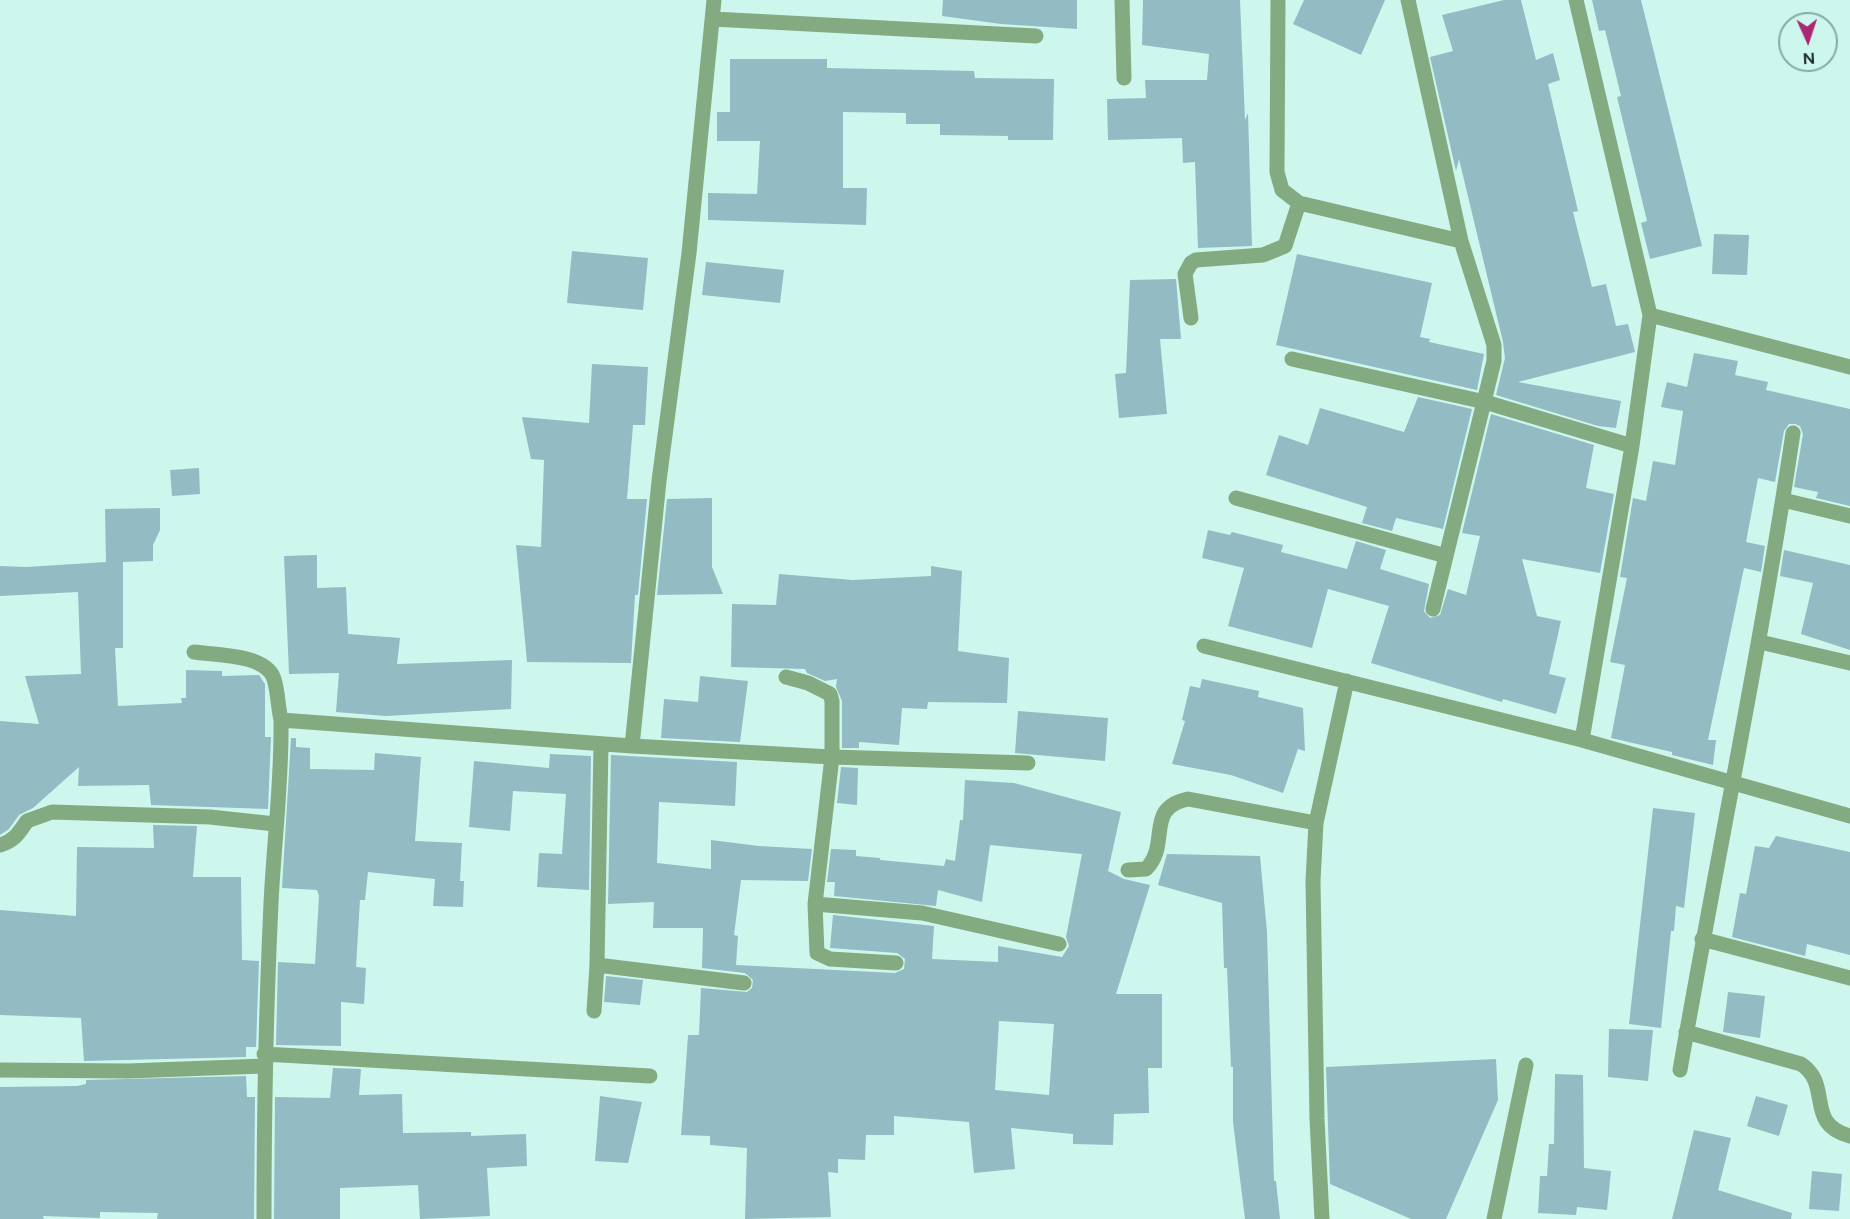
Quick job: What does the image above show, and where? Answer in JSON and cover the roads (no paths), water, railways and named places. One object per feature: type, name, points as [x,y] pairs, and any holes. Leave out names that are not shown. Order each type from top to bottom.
[{"type":"street","points":[[632,746],[658,493],[689,253],[714,0]]},
{"type":"street","points":[[1122,0],[1124,78]]},
{"type":"street","points":[[1278,0],[1277,171],[1282,190],[1299,203],[1461,240]]},
{"type":"street","points":[[1408,0],[1461,240],[1494,345],[1494,362],[1485,402],[1434,609]]},
{"type":"street","points":[[1576,0],[1650,315],[1632,446],[1582,740]]},
{"type":"street","points":[[713,19],[1036,36]]},
{"type":"street","points":[[1191,318],[1185,274],[1187,267],[1196,260],[1263,255],[1285,246],[1299,203]]},
{"type":"street","points":[[1650,315],[1850,367]]},
{"type":"street","points":[[1292,359],[1485,402],[1632,446]]},
{"type":"street","points":[[1680,1070],[1702,939],[1760,642],[1793,433]]},
{"type":"street","points":[[1236,498],[1446,556]]},
{"type":"street","points":[[1783,500],[1850,516]]},
{"type":"street","points":[[1760,642],[1850,663]]},
{"type":"street","points":[[1204,646],[1582,740],[1850,816]]},
{"type":"street","points":[[194,652],[242,658],[268,669],[273,677],[281,720],[264,1060],[264,1219]]},
{"type":"street","points":[[786,677],[808,683],[830,694],[832,757],[815,904],[816,948],[822,957],[896,963]]},
{"type":"street","points":[[1322,1219],[1317,1119],[1312,881],[1316,823],[1347,681]]},
{"type":"street","points":[[281,720],[632,746],[832,757],[1028,763]]},
{"type":"street","points":[[594,1011],[601,744]]},
{"type":"street","points":[[1128,870],[1146,869],[1156,858],[1163,812],[1173,802],[1188,799],[1316,823]]},
{"type":"street","points":[[0,845],[9,842],[19,834],[27,821],[52,812],[210,816],[275,824]]},
{"type":"street","points":[[815,904],[922,913],[1059,944]]},
{"type":"street","points":[[1702,939],[1850,978]]},
{"type":"street","points":[[597,964],[744,983]]},
{"type":"street","points":[[1686,1032],[1801,1064],[1809,1069],[1814,1078],[1825,1122],[1836,1132],[1850,1136]]},
{"type":"street","points":[[0,1070],[128,1071],[264,1060],[650,1076]]},
{"type":"street","points":[[1494,1219],[1526,1065]]}]
